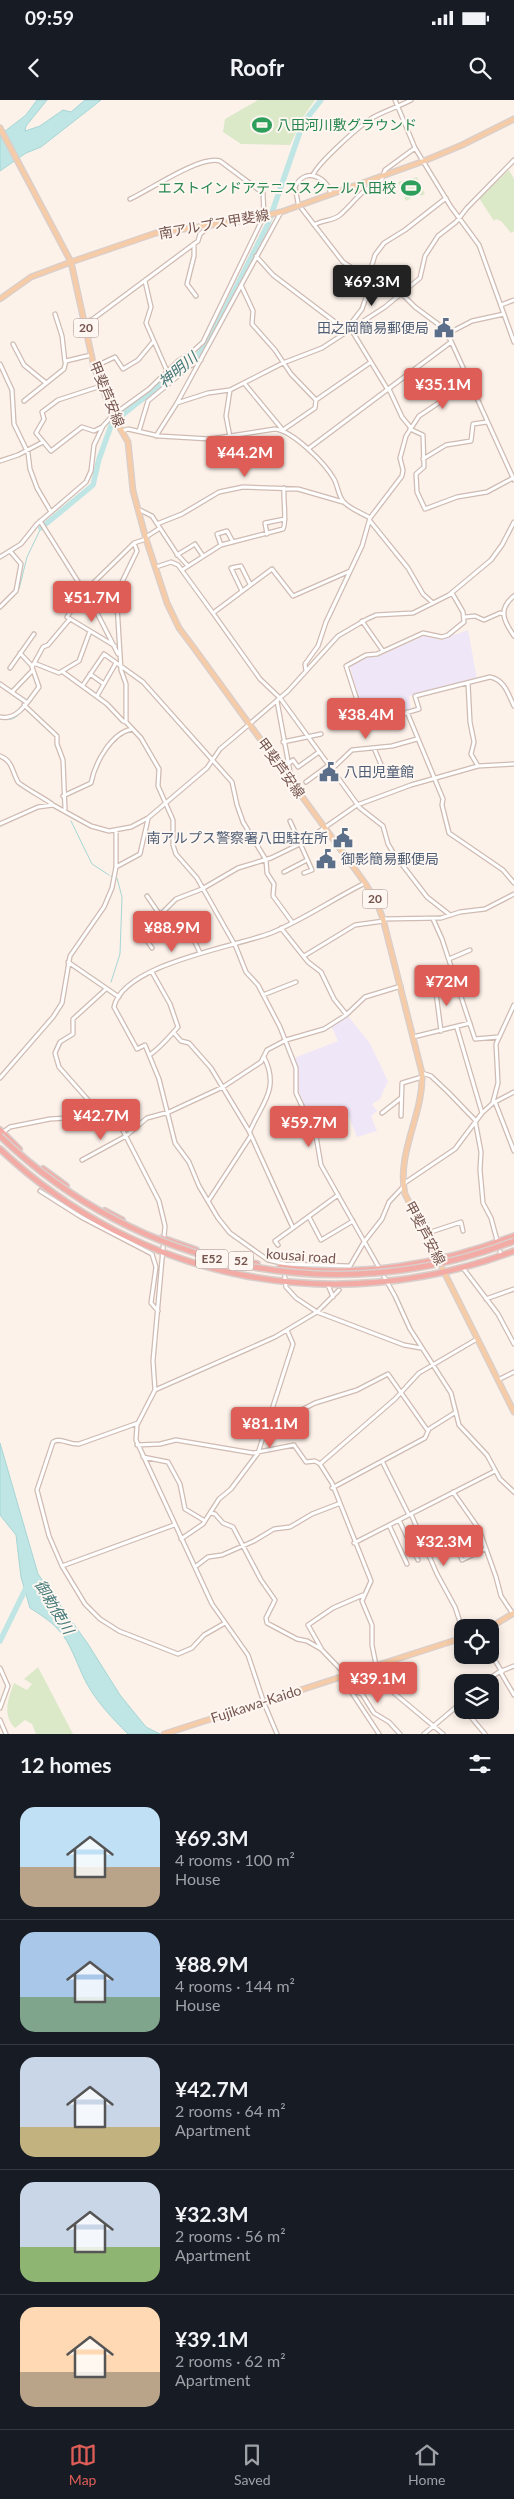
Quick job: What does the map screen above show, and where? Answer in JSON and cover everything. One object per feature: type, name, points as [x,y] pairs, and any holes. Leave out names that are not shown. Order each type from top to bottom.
[{"type":"highway","name":"kousai road","points":[[1,1133],[34,1162],[76,1194],[118,1218],[164,1238],[227,1258],[337,1271],[380,1269],[438,1259],[514,1239]]},
{"type":"highway","name":"E52","points":[[1,1133],[45,1175],[98,1211],[154,1239],[214,1259],[274,1271],[338,1275],[408,1270],[458,1259],[514,1239]]},
{"type":"highway","name":"kousai road","points":[[0,1149],[22,1169],[72,1206],[111,1229],[162,1254],[224,1272],[284,1282],[328,1285],[386,1282],[463,1268],[514,1251]]},
{"type":"main road","name":"南アルプス甲斐線","points":[[0,299],[31,278],[71,262],[156,233],[265,216],[279,212],[424,161],[514,119]]},
{"type":"main road","name":"甲斐芦安線","points":[[0,128],[60,237],[71,262],[94,366],[113,417],[129,447],[132,486],[146,538],[168,603],[179,628],[377,902],[384,920],[422,1075],[421,1093],[403,1168],[403,1186],[408,1202],[514,1412]]},
{"type":"main road","points":[[499,1622],[513,1614]]},
{"type":"main road","name":"Fujikawa-Kaido","points":[[164,1734],[454,1641]]},
{"type":"street","points":[[395,100],[415,148],[482,253],[514,342]]},
{"type":"street","points":[[313,175],[327,158],[369,120],[411,100]]},
{"type":"street","points":[[314,225],[342,214],[363,191],[381,181],[385,170],[415,148]]},
{"type":"street","points":[[101,386],[58,400],[42,412],[44,418],[36,433],[51,451],[82,427],[94,431],[103,426],[203,342],[265,216],[263,193],[220,161],[212,160],[175,174],[130,199]]},
{"type":"street","points":[[177,403],[208,393],[230,390],[283,363],[322,348],[351,329],[420,278],[422,263],[428,248],[460,218],[514,160]]},
{"type":"street","points":[[298,203],[295,192],[298,182],[304,177],[313,175],[325,181],[331,194]]},
{"type":"street","points":[[368,278],[375,255],[384,243],[406,230],[446,198]]},
{"type":"street","points":[[302,209],[343,262],[368,278],[372,280],[388,290],[400,293],[415,307],[437,322],[447,334],[513,479],[487,492],[457,498],[425,509],[416,486],[416,474],[424,467],[423,435],[411,428],[402,417],[389,389],[349,326],[362,309],[372,280]]},
{"type":"street","points":[[156,436],[201,360],[279,212]]},
{"type":"street","points":[[85,322],[94,319],[198,241],[200,234],[213,224]]},
{"type":"street","points":[[194,244],[194,256],[187,284],[196,296]]},
{"type":"street","points":[[256,255],[273,275],[335,322],[345,333]]},
{"type":"street","points":[[145,281],[151,307],[146,323],[167,371]]},
{"type":"street","points":[[241,284],[253,312],[252,324],[276,350],[283,363],[316,400]]},
{"type":"street","points":[[501,305],[514,300]]},
{"type":"street","points":[[24,401],[64,369],[62,336],[55,314]]},
{"type":"street","points":[[447,334],[472,321],[504,314]]},
{"type":"street","points":[[94,366],[115,357],[123,369],[138,360],[153,342]]},
{"type":"street","points":[[308,449],[451,342]]},
{"type":"street","points":[[13,344],[24,365],[46,383]]},
{"type":"street","points":[[65,362],[91,355]]},
{"type":"street","points":[[138,432],[148,401],[190,366],[201,360]]},
{"type":"street","points":[[122,431],[128,429],[156,436],[210,440],[275,429],[282,430],[315,408],[316,400],[371,362]]},
{"type":"street","points":[[0,364],[12,390],[14,424],[26,450],[35,482],[51,512]]},
{"type":"street","points":[[306,672],[306,664],[318,646],[323,628],[350,571],[370,519],[395,488],[402,476],[403,470],[400,458],[406,436],[419,416],[470,382]]},
{"type":"street","points":[[244,383],[282,430],[308,449],[332,477],[343,502]]},
{"type":"street","points":[[230,390],[226,416],[230,437]]},
{"type":"street","points":[[423,459],[446,445],[471,440],[473,424],[488,422]]},
{"type":"street","points":[[0,557],[21,544],[40,522],[86,482],[91,471],[94,445],[103,426]]},
{"type":"street","points":[[0,461],[42,442]]},
{"type":"street","points":[[115,646],[69,620],[67,617],[69,611],[85,592],[134,543],[146,538],[159,526],[219,492],[231,488],[306,490],[343,502],[370,519],[408,568],[423,594],[433,603]]},
{"type":"street","points":[[182,570],[221,546],[285,528],[282,504],[284,488]]},
{"type":"street","points":[[138,508],[152,516],[177,555],[188,566]]},
{"type":"street","points":[[267,534],[265,524],[285,519]]},
{"type":"street","points":[[40,522],[85,592],[115,646],[119,657]]},
{"type":"street","points":[[0,756],[12,766],[18,784],[101,830],[116,831],[138,824],[166,804],[213,760],[220,749],[279,699],[338,636],[362,621],[376,616],[413,612],[452,593],[491,560],[502,545],[514,522]]},
{"type":"street","points":[[221,546],[217,534],[227,531],[233,542]]},
{"type":"street","points":[[97,696],[118,664],[118,598],[121,584],[137,551],[134,543]]},
{"type":"street","points":[[177,555],[195,544],[203,556]]},
{"type":"street","points":[[0,607],[18,587],[21,564],[10,551]]},
{"type":"street","points":[[156,567],[171,562],[178,565],[260,678],[279,699],[357,804],[383,826],[388,844],[394,854],[427,897],[450,915]]},
{"type":"street","points":[[242,590],[231,568],[241,566],[250,584]]},
{"type":"street","points":[[213,613],[272,569],[293,596],[350,571]]},
{"type":"street","points":[[452,593],[465,617],[464,622],[448,635],[442,637],[423,633],[374,655],[366,655],[346,666],[365,725],[419,709],[415,696],[490,678],[500,680],[514,706]]},
{"type":"street","points":[[514,596],[505,603],[504,614],[514,636]]},
{"type":"street","points":[[465,617],[475,616],[484,620],[500,613],[504,614]]},
{"type":"street","points":[[12,692],[32,671],[33,665],[43,647],[48,645],[69,620]]},
{"type":"street","points":[[362,621],[383,651]]},
{"type":"street","points":[[20,653],[33,665],[55,673],[62,671],[79,661],[90,631]]},
{"type":"street","points":[[10,668],[34,634]]},
{"type":"street","points":[[82,684],[104,654],[143,682],[213,760],[232,782],[243,822],[266,860],[267,873],[274,884],[273,896],[292,922]]},
{"type":"street","points":[[118,664],[126,684],[126,722]]},
{"type":"street","points":[[0,717],[6,718],[16,715],[40,685],[32,671]]},
{"type":"street","points":[[62,671],[82,684],[112,708],[123,722],[126,722],[141,738],[159,769],[158,786],[172,820],[174,850],[193,872],[234,945],[246,972],[258,985],[286,1040],[296,1068],[296,1093],[316,1136],[321,1165],[422,1348],[451,1393],[459,1425],[487,1455],[494,1471],[514,1492]]},
{"type":"street","points":[[90,674],[104,684]]},
{"type":"street","points":[[468,683],[470,722],[474,742],[471,754],[478,766]]},
{"type":"street","points":[[0,684],[12,692],[57,736],[57,744],[62,760],[65,810]]},
{"type":"street","points":[[279,699],[283,742],[291,777],[288,779]]},
{"type":"street","points":[[407,712],[443,799],[442,805],[449,833],[503,870],[514,884]]},
{"type":"street","points":[[63,796],[91,783],[93,772],[103,751],[121,732],[132,729]]},
{"type":"street","points":[[283,742],[294,738],[321,734]]},
{"type":"street","points":[[332,769],[352,750],[392,746],[417,739]]},
{"type":"street","points":[[374,748],[385,774],[381,776]]},
{"type":"street","points":[[288,764],[292,760],[298,767],[319,752]]},
{"type":"street","points":[[160,915],[176,899],[202,889],[238,868],[266,860],[300,844],[357,804],[478,766],[514,764]]},
{"type":"street","points":[[306,782],[329,765]]},
{"type":"street","points":[[0,824],[38,807],[53,804]]},
{"type":"street","points":[[116,868],[140,854],[148,818]]},
{"type":"street","points":[[290,822],[312,870],[304,873]]},
{"type":"street","points":[[0,1078],[59,1010],[64,997],[68,962],[73,950],[104,907],[112,888],[116,868],[116,831]]},
{"type":"street","points":[[284,872],[307,860]]},
{"type":"street","points":[[365,883],[281,928],[234,945],[183,958],[135,979],[115,1003],[116,1011],[137,1049],[145,1045],[150,1054],[169,1112],[175,1143],[189,1162],[199,1186],[218,1218],[230,1233],[268,1260],[285,1266],[350,1266],[364,1242],[382,1219],[389,1202],[403,1186],[454,1149],[475,1120],[494,1102],[514,1092]]},
{"type":"street","points":[[304,956],[356,925],[384,920],[433,919],[485,909],[514,894]]},
{"type":"street","points":[[147,896],[167,924]]},
{"type":"street","points":[[433,919],[449,959],[476,1039],[498,1037]]},
{"type":"street","points":[[152,948],[148,942],[164,929],[167,924],[177,920],[181,922],[195,942],[200,953]]},
{"type":"street","points":[[281,928],[304,956],[321,972],[334,999],[346,1014]]},
{"type":"street","points":[[449,959],[470,950]]},
{"type":"street","points":[[68,962],[119,997]]},
{"type":"street","points":[[150,1054],[178,1028],[170,1004],[152,972]]},
{"type":"street","points":[[263,995],[296,982]]},
{"type":"street","points":[[435,985],[441,1031]]},
{"type":"street","points":[[82,1160],[126,1136],[147,1118],[169,1112],[223,1087],[261,1062],[267,1050],[286,1040],[324,1029],[346,1014],[365,997],[401,986]]},
{"type":"street","points":[[100,1120],[89,1101],[60,1067],[55,1053],[60,1042],[73,1034],[72,1019],[106,989]]},
{"type":"street","points":[[514,1005],[498,1037],[496,1050],[498,1083],[494,1102],[514,1151]]},
{"type":"street","points":[[413,1036],[457,1028],[470,1023]]},
{"type":"street","points":[[457,1028],[482,1113]]},
{"type":"street","points":[[174,1033],[204,1059],[223,1087],[262,1157],[292,1228]]},
{"type":"street","points":[[249,1131],[271,1088],[269,1071],[264,1057]]},
{"type":"street","points":[[401,1116],[402,1083],[422,1075],[431,1076],[475,1120],[481,1152],[480,1170],[483,1203],[491,1218],[502,1256]]},
{"type":"street","points":[[382,1113],[401,1098]]},
{"type":"street","points":[[1,1133],[10,1127],[50,1119],[67,1118],[80,1122],[118,1120],[159,1201],[164,1218],[164,1238],[153,1367],[155,1390],[138,1423],[135,1435],[137,1445],[212,1604],[248,1655],[264,1703],[277,1734]]},
{"type":"street","points":[[209,1200],[250,1136]]},
{"type":"street","points":[[40,1191],[81,1217],[152,1254],[156,1267],[151,1303],[158,1312]]},
{"type":"street","points":[[278,1246],[275,1241],[338,1195]]},
{"type":"street","points":[[308,1217],[321,1240],[353,1221]]},
{"type":"street","points":[[425,1234],[461,1222],[463,1231]]},
{"type":"street","points":[[285,1266],[284,1282],[289,1293],[317,1312],[404,1345],[422,1348]]},
{"type":"street","points":[[463,1268],[486,1299],[514,1344]]},
{"type":"street","points":[[328,1285],[333,1297]]},
{"type":"street","points":[[486,1299],[514,1289]]},
{"type":"street","points":[[155,1390],[287,1330],[317,1312],[339,1290]]},
{"type":"street","points":[[181,1539],[205,1521],[219,1499],[231,1489],[258,1453],[293,1344],[287,1330]]},
{"type":"street","points":[[320,1464],[395,1400],[419,1373],[477,1339]]},
{"type":"street","points":[[498,1380],[514,1372]]},
{"type":"street","points":[[266,1428],[314,1403],[357,1390],[386,1374],[391,1375],[428,1431]]},
{"type":"street","points":[[332,1488],[424,1438],[428,1431],[456,1412]]},
{"type":"street","points":[[138,1423],[79,1444],[72,1444],[61,1440],[53,1442],[38,1490],[49,1536],[62,1566],[85,1604],[100,1619],[119,1631],[174,1654],[188,1651],[204,1635],[225,1623]]},
{"type":"street","points":[[137,1445],[180,1440],[258,1453],[294,1445],[298,1448],[306,1462],[315,1461],[320,1464],[332,1488],[371,1584],[363,1595],[333,1608],[309,1624],[308,1627],[321,1649],[346,1674],[351,1690],[379,1734]]},
{"type":"street","points":[[142,1457],[168,1462],[180,1484],[185,1509],[205,1521]]},
{"type":"street","points":[[382,1460],[410,1514],[459,1619]]},
{"type":"street","points":[[354,1543],[494,1471]]},
{"type":"street","points":[[453,1492],[466,1513],[476,1523],[496,1576],[501,1596],[513,1614]]},
{"type":"street","points":[[195,1567],[208,1557],[222,1555],[244,1546],[274,1529],[290,1527],[312,1514],[338,1504]]},
{"type":"street","points":[[211,1513],[215,1514],[223,1523],[232,1526],[261,1580],[275,1600],[266,1618],[267,1623],[297,1640],[307,1641],[321,1649]]},
{"type":"street","points":[[399,1520],[418,1560]]},
{"type":"street","points":[[62,1566],[174,1525]]},
{"type":"street","points":[[389,1525],[407,1564]]},
{"type":"street","points":[[457,1547],[462,1560],[485,1549]]},
{"type":"street","points":[[363,1595],[363,1605],[372,1625],[372,1645],[376,1665]]},
{"type":"street","points":[[496,1664],[514,1695]]},
{"type":"street","points":[[501,1673],[514,1666]]},
{"type":"street","points":[[0,1668],[8,1686],[0,1708]]},
{"type":"street","points":[[351,1690],[362,1694],[374,1713],[389,1722],[400,1734]]},
{"type":"street","points":[[394,1693],[443,1734]]},
{"type":"street","points":[[424,1734],[454,1712]]},
{"type":"street","points":[[472,1719],[485,1734]]},
{"type":"street","points":[[0,1720],[6,1734]]},
{"type":"street","points":[[476,1734],[481,1730]]},
{"type":"shaded area","points":[[468,630],[477,679],[409,696],[411,710],[366,723],[349,664],[368,656],[374,657],[383,654],[426,635],[440,640]]},
{"type":"shaded area","points":[[347,1015],[369,1042],[388,1081],[380,1099],[372,1104],[377,1111],[371,1116],[377,1131],[357,1137],[347,1112],[324,1122],[321,1118],[311,1122],[297,1092],[298,1068],[294,1058],[338,1041],[331,1025]]},
{"type":"green space","name":"八田河川敷グラウンド","points":[[258,100],[315,100],[303,117],[290,145],[241,144],[223,132],[225,119]]},
{"type":"green space","points":[[509,170],[514,179],[514,231],[511,233],[501,221],[496,219],[494,221],[479,198]]},
{"type":"green space","name":"エストインドアテニススクール八田校","points":[[417,177],[425,194],[421,196],[419,194],[406,201],[398,182]]},
{"type":"green space","points":[[38,1667],[73,1734],[36,1734],[32,1724],[25,1720],[15,1728],[11,1723],[7,1707],[14,1683],[27,1690],[32,1684],[24,1679]]},
{"type":"water","points":[[37,100],[47,100],[26,126],[25,131],[40,126],[63,110],[71,112],[85,100],[101,100],[41,147],[26,153],[0,171],[0,135],[26,115]]},
{"type":"water","name":"御勅使川","points":[[0,1443],[38,1574],[88,1644],[120,1695],[146,1727],[160,1734],[128,1734],[97,1700],[64,1637],[51,1623],[30,1608],[21,1577],[16,1535],[0,1515]]},
{"type":"waterway","name":"神明川","points":[[41,528],[93,485],[99,459],[112,423],[198,355],[210,339],[268,224],[303,123],[321,100]]},
{"type":"waterway","name":"神明川","points":[[0,610],[19,589],[27,557],[41,528]]},
{"type":"waterway","name":"神明川","points":[[0,686],[26,705],[54,731]]},
{"type":"waterway","points":[[1,719],[12,719],[21,712]]},
{"type":"waterway","name":"神明川","points":[[71,821],[92,864],[109,875]]},
{"type":"waterway","name":"神明川","points":[[111,982],[120,954],[122,897],[117,878]]},
{"type":"waterway","name":"御勅使川","points":[[0,1641],[28,1584]]},
{"type":"place","name":"八田河川敷グラウンド","points":[[262,125]]},
{"type":"place","name":"エストインドアテニススクール八田校","points":[[411,188]]},
{"type":"place","name":"田之岡簡易郵便局","points":[[444,328]]},
{"type":"place","name":"八田児童館","points":[[329,772]]},
{"type":"place","name":"南アルプス警察署八田駐在所","points":[[343,838]]},
{"type":"place","name":"御影簡易郵便局","points":[[326,859]]}]
